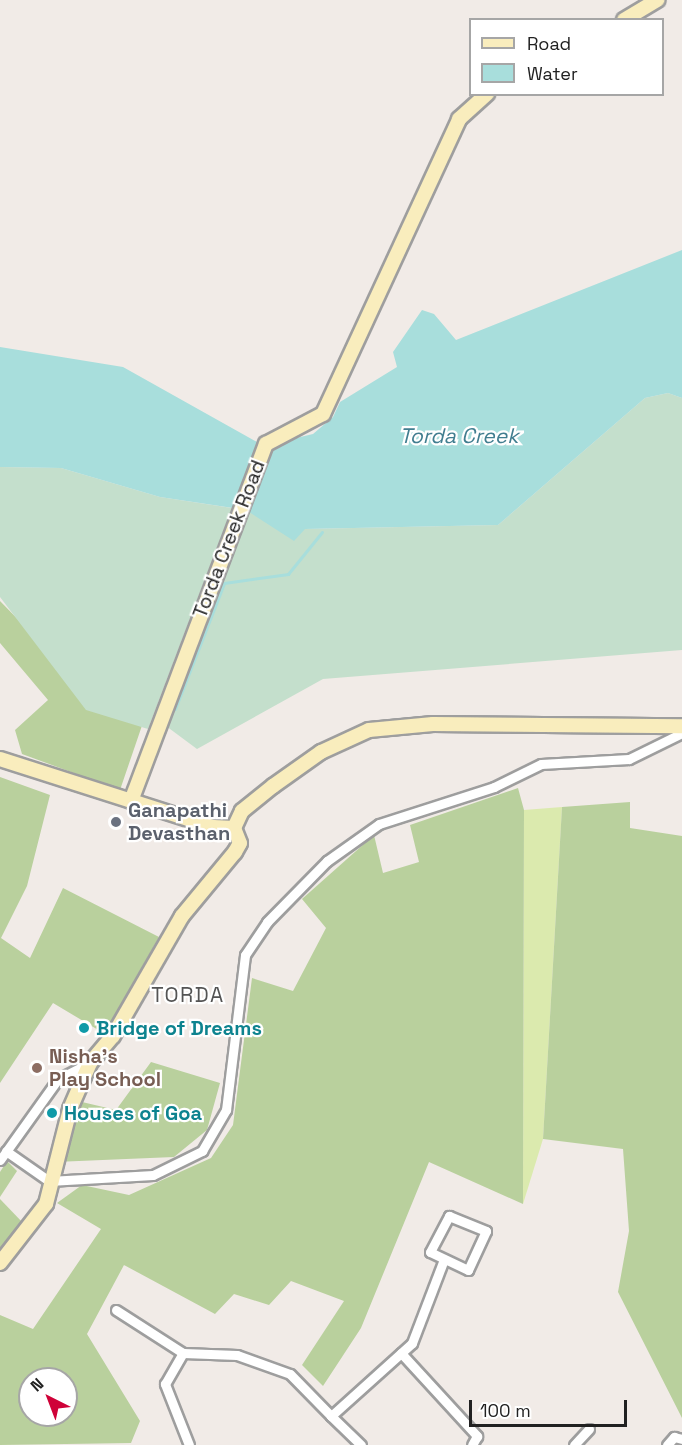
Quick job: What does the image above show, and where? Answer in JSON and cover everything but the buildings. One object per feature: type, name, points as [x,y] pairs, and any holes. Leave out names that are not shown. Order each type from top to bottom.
[{"type":"street","points":[[627,18],[657,0]]},
{"type":"street","name":"Torda Creek Road","points":[[132,801],[256,465],[271,438],[323,414],[459,119],[485,96]]},
{"type":"street","points":[[0,1263],[35,1222],[90,1063],[113,1036],[182,916],[235,852],[240,843],[234,828],[242,811],[273,786],[321,752],[369,730],[433,724],[682,726]]},
{"type":"street","points":[[6,1151],[49,1181],[153,1175],[202,1151],[226,1110],[245,955],[282,906],[327,861],[379,824],[494,787],[541,764],[629,759],[682,733]]},
{"type":"street","points":[[0,759],[213,827],[234,828]]},
{"type":"street","points":[[0,1160],[58,1079],[90,1063]]},
{"type":"street","points":[[449,1216],[486,1231],[468,1270],[443,1262],[430,1252],[449,1216]]},
{"type":"street","points":[[331,1416],[412,1343],[443,1262]]},
{"type":"street","points":[[116,1310],[183,1353],[237,1355],[291,1374],[358,1444]]},
{"type":"street","points":[[183,1353],[165,1384],[189,1445]]},
{"type":"street","points":[[401,1353],[477,1436],[472,1445]]},
{"type":"street","points":[[574,1445],[589,1429]]},
{"type":"street","points":[[668,1445],[674,1437],[682,1439]]},
{"type":"green space","points":[[668,393],[682,398],[682,650],[323,679],[197,749],[166,726],[246,510],[305,529],[498,525],[645,398]]},
{"type":"green space","points":[[0,467],[61,468],[160,497],[232,508],[148,729],[86,710],[0,597]]},
{"type":"green space","points":[[0,601],[79,682],[148,708],[120,790],[22,754],[15,730],[48,700],[0,643]]},
{"type":"green space","points":[[0,777],[50,795],[27,886],[1,938],[30,958],[63,888],[159,937],[105,1034],[53,1003],[0,1083]]},
{"type":"green space","points":[[518,788],[524,810],[523,1204],[429,1162],[361,1328],[323,1386],[302,1365],[344,1301],[291,1281],[269,1305],[234,1294],[215,1314],[124,1265],[87,1334],[140,1421],[131,1443],[0,1445],[0,1315],[33,1329],[101,1229],[57,1203],[82,1185],[129,1195],[211,1158],[233,1125],[252,978],[293,991],[326,928],[302,899],[374,835],[383,873],[419,862],[410,825]]},
{"type":"green space","points":[[630,802],[630,828],[682,836],[682,1418],[618,1292],[629,1231],[623,1149],[543,1139],[562,807]]},
{"type":"green space","points":[[562,807],[543,1139],[523,1204],[524,810]]},
{"type":"green space","points":[[151,1062],[220,1083],[207,1130],[174,1157],[55,1162],[82,1102],[116,1110]]},
{"type":"green space","points":[[7,1161],[17,1171],[0,1197],[0,1172]]},
{"type":"green space","points":[[0,1199],[24,1224],[0,1254]]},
{"type":"water","name":"Torda Creek","points":[[682,250],[682,398],[668,393],[645,398],[498,525],[305,529],[294,541],[246,510],[160,497],[61,468],[0,467],[0,347],[123,367],[257,442],[250,466],[261,470],[275,443],[313,434],[333,417],[340,402],[397,367],[393,352],[422,310],[434,314],[456,340]]},
{"type":"waterway","points":[[175,709],[224,583],[288,574],[322,532]]},
{"type":"place","name":"Ganapathi Devasthan","points":[[116,822]]},
{"type":"place","name":"Bridge of Dreams","points":[[84,1028]]},
{"type":"place","name":"Nisha's Play School","points":[[37,1068]]},
{"type":"place","name":"Houses of Goa","points":[[52,1113]]},
{"type":"district","name":"TORDA","points":[[188,995]]}]
